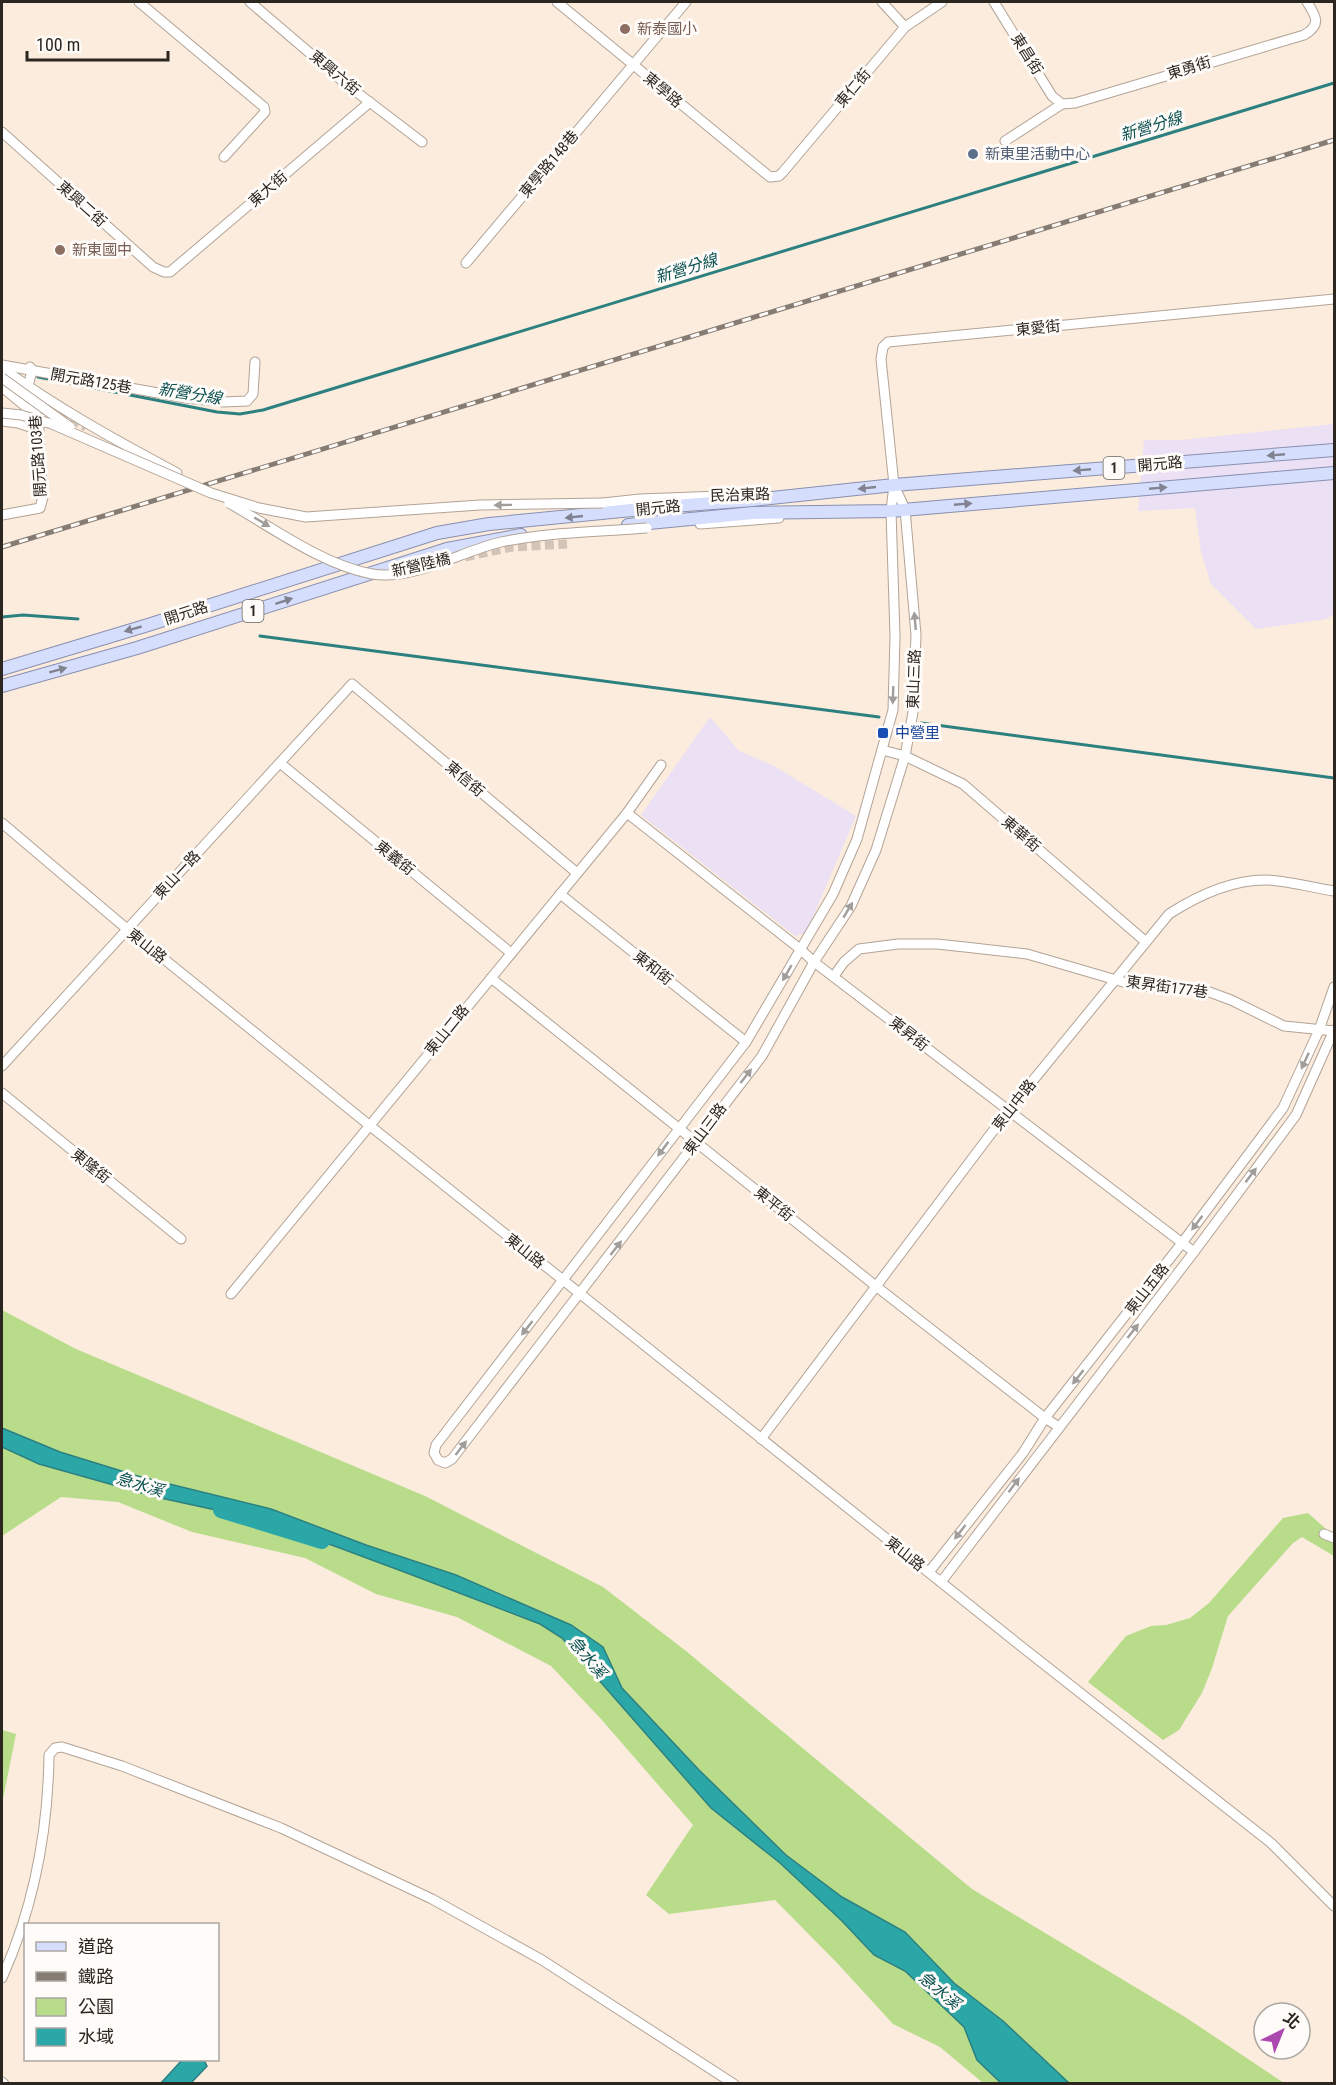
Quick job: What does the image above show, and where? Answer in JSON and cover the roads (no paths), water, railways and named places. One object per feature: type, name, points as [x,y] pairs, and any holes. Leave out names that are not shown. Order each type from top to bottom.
[{"type":"main road","name":"開元路","points":[[2,669],[437,533],[489,524],[894,485],[1335,450]]},
{"type":"main road","name":"開元路","points":[[2,686],[137,648],[447,549],[493,539],[753,513],[891,511],[1335,473]]},
{"type":"street","points":[[138,2],[264,107],[265,112],[224,157]]},
{"type":"street","name":"東興六街","points":[[250,2],[370,102],[422,142]]},
{"type":"street","name":"東學路","points":[[557,2],[770,177]]},
{"type":"street","name":"東學路148巷","points":[[466,263],[686,2]]},
{"type":"street","points":[[882,2],[905,27]]},
{"type":"street","name":"東仁街","points":[[770,177],[779,176],[783,172],[905,27],[942,2]]},
{"type":"street","name":"東昌街","points":[[994,2],[1053,96],[1062,104]]},
{"type":"street","name":"東勇街","points":[[1062,104],[1075,103],[1250,49],[1304,35],[1314,28],[1316,23],[1316,16],[1308,2]]},
{"type":"street","name":"東大街","points":[[164,272],[174,269],[370,102]]},
{"type":"street","points":[[1005,141],[1062,104]]},
{"type":"street","name":"東興二街","points":[[2,132],[153,267],[164,272]]},
{"type":"street","name":"東愛街","points":[[894,485],[881,358],[883,347],[888,342],[1335,298]]},
{"type":"street","name":"開元路125巷","points":[[2,367],[31,368],[186,398],[223,402],[247,401],[253,394],[255,362]]},
{"type":"street","points":[[2,367],[28,387],[94,429],[177,473]]},
{"type":"street","points":[[28,387],[31,368]]},
{"type":"street","name":"新營陸橋","points":[[2,378],[95,442]]},
{"type":"street","points":[[2,387],[38,416]]},
{"type":"street","name":"開元路103巷","points":[[2,515],[40,508],[43,496],[38,416],[28,387]]},
{"type":"street","name":"新營陸橋","points":[[2,413],[21,415],[52,424],[212,493],[259,508],[306,516],[480,505],[603,503]]},
{"type":"street","points":[[2,421],[18,423],[39,430]]},
{"type":"street","name":"東山三路","points":[[894,485],[905,509],[916,635],[913,712],[905,756],[876,850],[850,906],[813,962],[762,1056],[452,1460],[445,1463],[438,1460],[434,1454],[436,1445],[746,1042],[833,894],[857,839],[893,710],[895,636],[891,511],[894,485]]},
{"type":"street","name":"民治東路","points":[[603,503],[640,499],[841,491]]},
{"type":"street","name":"新營陸橋","points":[[212,493],[329,561],[350,569],[376,574],[422,568],[500,543],[550,535],[647,528]]},
{"type":"street","points":[[432,510],[453,501]]},
{"type":"street","name":"開元路","points":[[647,528],[846,513]]},
{"type":"street","name":"東山一路","points":[[2,1066],[352,684]]},
{"type":"street","name":"東信街","points":[[352,684],[577,873]]},
{"type":"street","name":"東華街","points":[[882,750],[905,756],[963,784],[1146,942]]},
{"type":"street","name":"東義街","points":[[280,763],[511,953]]},
{"type":"street","name":"東山二路","points":[[231,1294],[627,813],[661,765]]},
{"type":"street","name":"東昇街","points":[[627,813],[800,949],[813,962],[1194,1252]]},
{"type":"street","name":"東山路","points":[[2,823],[127,929],[563,1281],[1271,1843],[1335,1906]]},
{"type":"street","name":"東山中路","points":[[761,1439],[1008,1111],[1169,914],[1189,901],[1213,890],[1265,880],[1335,891]]},
{"type":"street","name":"東和街","points":[[560,894],[746,1042]]},
{"type":"street","points":[[834,976],[844,962],[859,949],[898,944],[937,944],[1027,954],[1117,980]]},
{"type":"street","name":"東平街","points":[[490,978],[877,1287],[1059,1427]]},
{"type":"street","name":"東昇街177巷","points":[[1117,980],[1157,988],[1204,990],[1231,1000],[1284,1026],[1334,1031]]},
{"type":"street","name":"東山五路","points":[[929,1572],[1023,1453],[1045,1418],[1182,1243],[1283,1108],[1319,1030],[1335,987]]},
{"type":"street","name":"東山五路","points":[[941,1582],[1296,1115],[1334,1031]]},
{"type":"street","name":"東隆街","points":[[2,1093],[181,1239]]},
{"type":"street","points":[[1324,1534],[1335,1538]]},
{"type":"street","points":[[2,1978],[27,1908],[40,1851],[49,1755],[55,1748],[62,1747],[122,1766],[282,1828],[432,1899],[542,1960],[734,2084]]},
{"type":"water","points":[[2,1428],[60,1452],[141,1477],[271,1509],[366,1545],[456,1575],[571,1625],[603,1647],[622,1688],[699,1770],[786,1855],[842,1897],[905,1932],[954,1983],[1003,2021],[1069,2083],[1001,2083],[977,2060],[964,2027],[905,1971],[874,1955],[841,1920],[780,1863],[711,1808],[562,1638],[540,1624],[267,1521],[156,1497],[39,1464],[2,1447]]},
{"type":"water","points":[[181,2061],[204,2061],[207,2066],[191,2083],[161,2083]]},
{"type":"waterway","name":"新營分線","points":[[38,377],[217,412],[240,414],[263,410],[1334,83]]},
{"type":"waterway","points":[[2,617],[23,615],[78,619]]},
{"type":"waterway","points":[[260,636],[879,717]]},
{"type":"waterway","points":[[921,723],[1334,778]]},
{"type":"waterway","name":"急水溪","points":[[221,1510],[322,1541]]},
{"type":"tunnel","points":[[47,407],[86,427]]},
{"type":"tunnel","points":[[465,557],[512,547],[567,544]]},
{"type":"railway","points":[[2,547],[1334,140]]},
{"type":"place","name":"新泰國小","points":[[625,29]]},
{"type":"place","name":"新東里活動中心","points":[[973,154]]},
{"type":"place","name":"新東國中","points":[[60,250]]},
{"type":"place","name":"中營里","points":[[883,733]]}]
